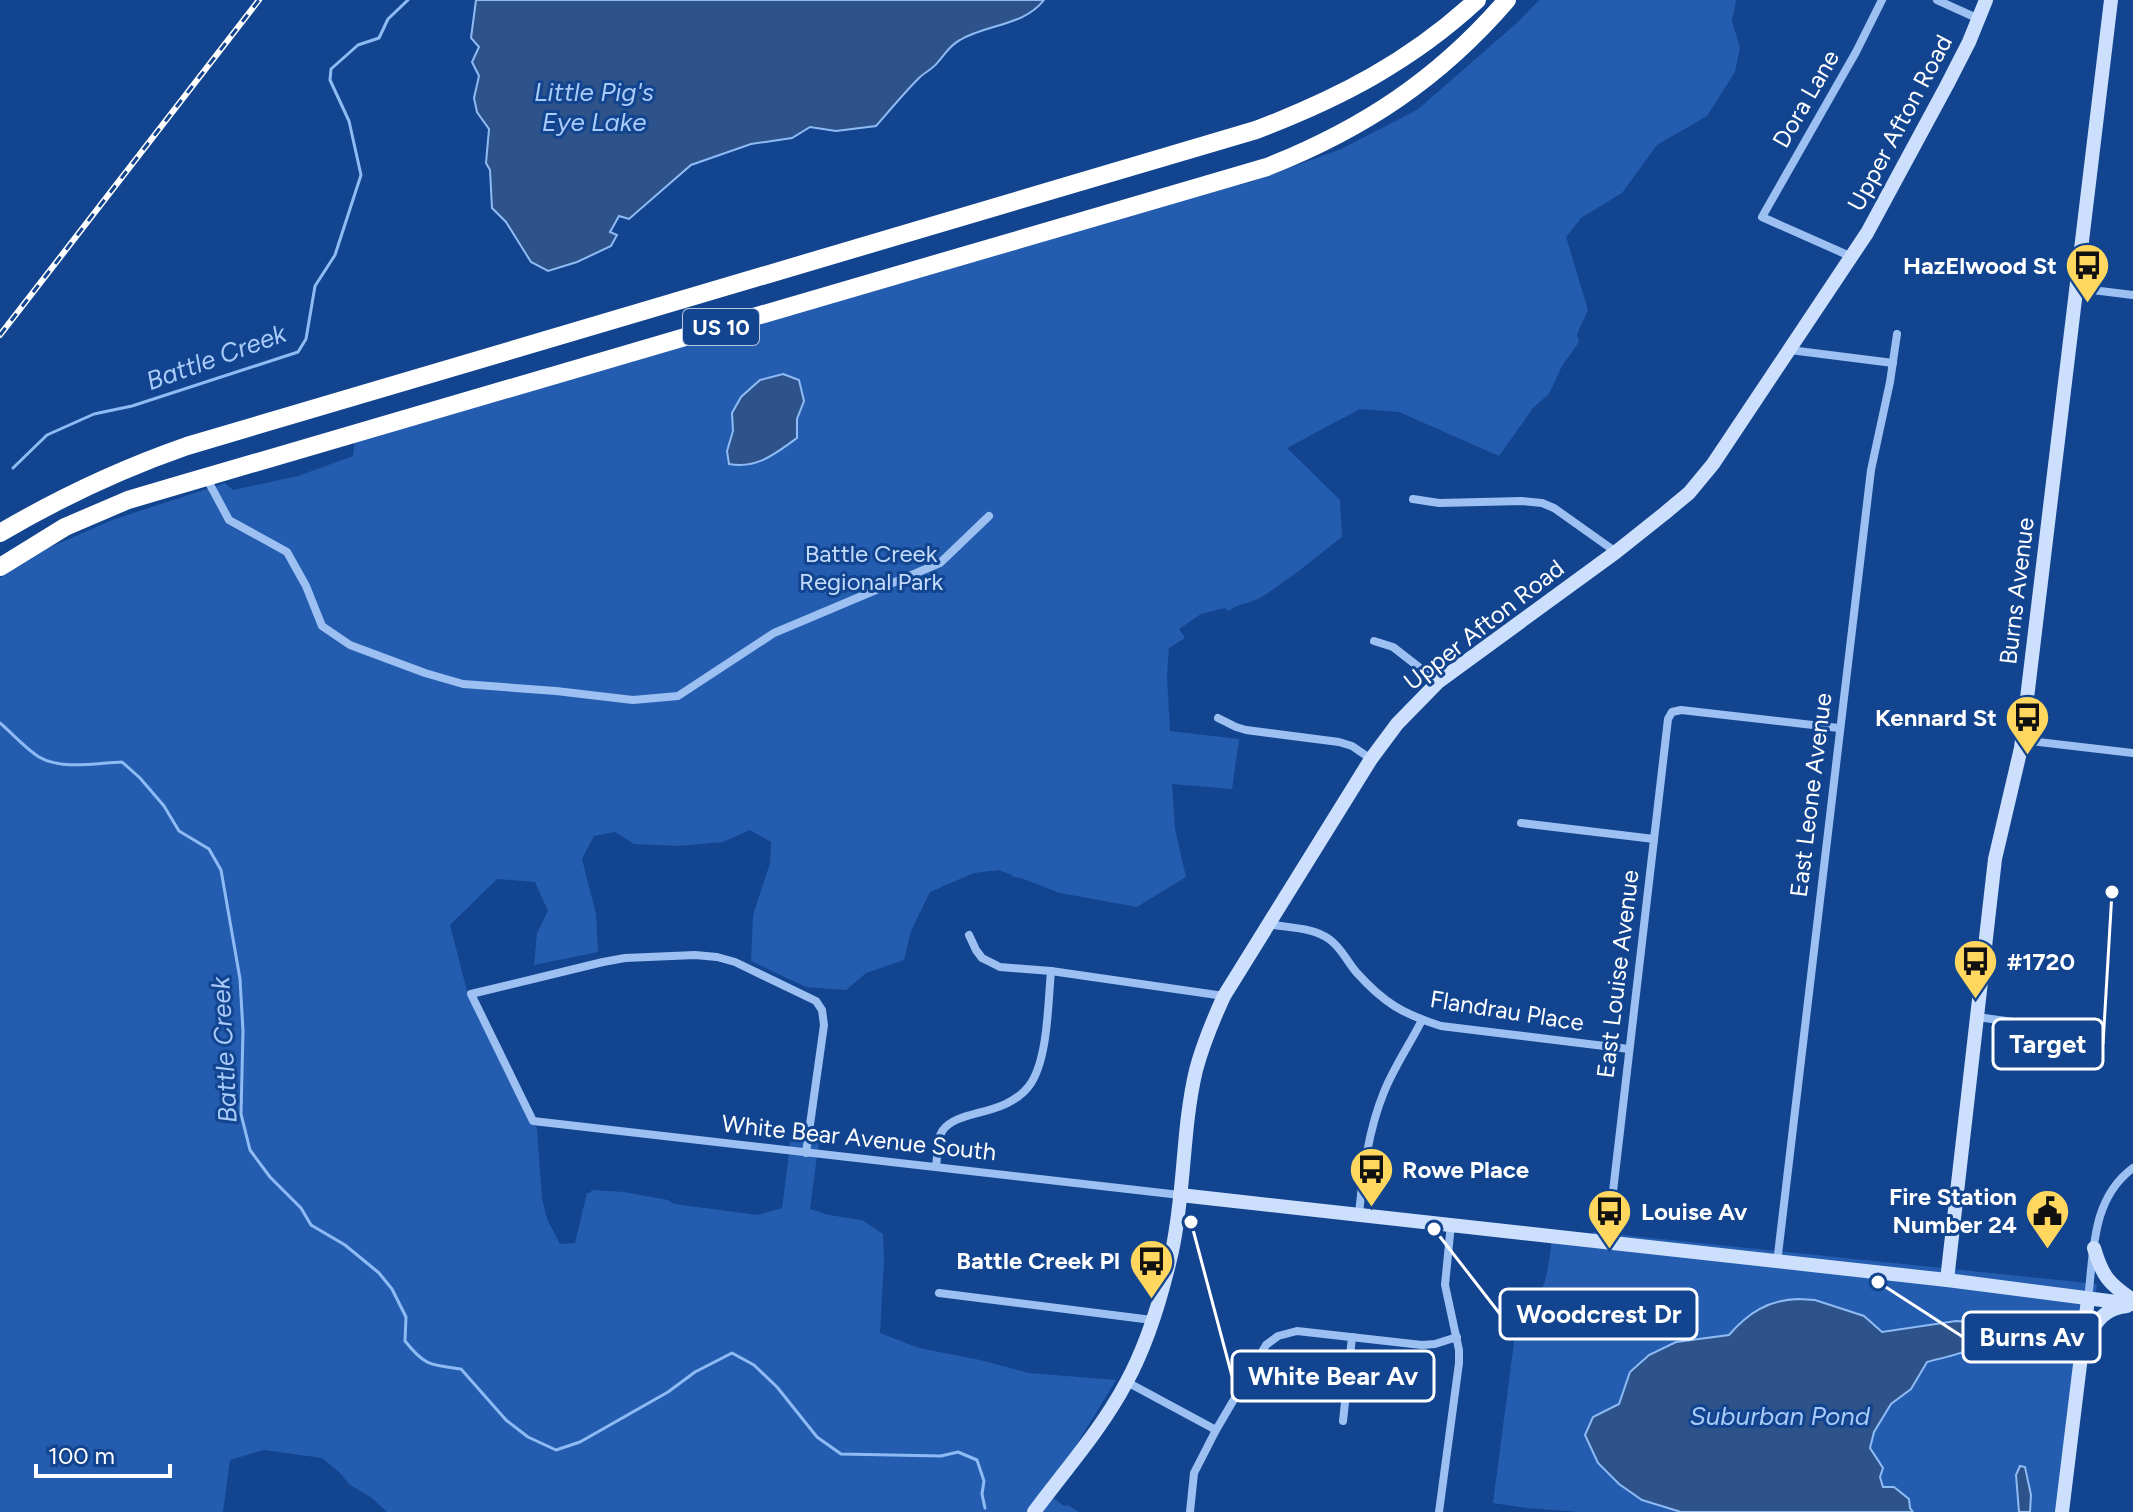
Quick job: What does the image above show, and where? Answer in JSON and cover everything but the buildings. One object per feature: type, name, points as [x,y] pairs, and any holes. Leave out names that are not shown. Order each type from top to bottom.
[{"type":"highway","name":"US 10","points":[[0,532],[109,476],[187,446],[1256,130],[1318,106],[1380,74],[1434,37],[1477,0]]},
{"type":"highway","name":"US 10","points":[[1,566],[65,527],[172,487],[1267,167],[1339,135],[1382,110],[1438,69],[1507,0]]},
{"type":"street","name":"Dora Lane","points":[[1852,257],[1762,217],[1856,52],[1882,0]]},
{"type":"street","points":[[1937,0],[1979,19]]},
{"type":"street","name":"Upper Afton Road","points":[[1034,1512],[1099,1427],[1127,1382],[1152,1320],[1171,1253],[1196,1070],[1224,996],[1371,759],[1397,724],[1438,682],[1616,552],[1689,493],[1731,438],[1852,257],[1925,127],[1986,0]]},
{"type":"street","name":"Burns Avenue","points":[[1947,1280],[1995,859],[2022,740],[2111,0]]},
{"type":"street","points":[[2075,288],[2133,295]]},
{"type":"street","name":"East Leone Avenue","points":[[1777,1263],[1871,470],[1897,334]]},
{"type":"street","points":[[1790,350],[1893,363]]},
{"type":"street","points":[[207,478],[229,520],[287,552],[306,586],[322,626],[350,645],[463,684],[633,700],[678,696],[774,633],[940,563],[989,516]]},
{"type":"street","points":[[1413,499],[1439,503],[1542,503],[1616,552]]},
{"type":"street","points":[[1374,641],[1393,647],[1438,682]]},
{"type":"street","name":"East Louise Avenue","points":[[1607,1243],[1668,719],[1672,712],[1681,710],[1839,728]]},
{"type":"street","points":[[1218,718],[1246,730],[1339,742],[1352,746],[1371,759]]},
{"type":"street","points":[[2022,740],[2133,753]]},
{"type":"street","points":[[1521,823],[1654,839]]},
{"type":"street","name":"Flandrau Place","points":[[1268,924],[1308,930],[1329,939],[1377,993],[1404,1013],[1422,1020],[1441,1026],[1629,1049]]},
{"type":"street","points":[[969,935],[976,950],[990,963],[1004,968],[1051,971],[1224,996]]},
{"type":"street","name":"White Bear Avenue South","points":[[806,1153],[824,1025],[822,1010],[816,1001],[735,962],[695,955],[625,958],[471,994],[533,1121],[806,1153],[936,1166],[1180,1195]]},
{"type":"street","points":[[936,1166],[940,1134],[944,1128],[955,1120],[1013,1101],[1035,1077],[1042,1055],[1051,971]]},
{"type":"street","points":[[1977,1017],[2043,1026]]},
{"type":"street","points":[[1359,1214],[1375,1116],[1395,1068],[1422,1020]]},
{"type":"street","points":[[2062,1512],[2098,1220],[2107,1197],[2133,1168]]},
{"type":"street","points":[[1180,1195],[2133,1303]]},
{"type":"street","points":[[1439,1512],[1459,1363],[1457,1337],[1445,1285],[1451,1224]]},
{"type":"street","points":[[2094,1248],[2104,1276],[2133,1303]]},
{"type":"street","points":[[939,1293],[1152,1320]]},
{"type":"street","points":[[2079,1367],[2087,1341],[2101,1317],[2133,1303]]},
{"type":"street","points":[[1190,1512],[1194,1473],[1266,1345],[1278,1336],[1297,1331],[1422,1345],[1457,1337]]},
{"type":"street","points":[[1343,1421],[1352,1337]]},
{"type":"street","points":[[1127,1382],[1216,1430]]},
{"type":"green space","name":"Battle Creek Regional Park","points":[[1539,0],[1736,0],[1732,21],[1740,48],[1735,72],[1707,116],[1657,145],[1622,193],[1581,218],[1566,237],[1588,310],[1577,334],[1579,342],[1562,366],[1549,394],[1533,408],[1499,456],[1399,412],[1360,409],[1287,448],[1340,500],[1342,537],[1258,599],[1229,611],[1225,608],[1201,614],[1179,629],[1185,638],[1169,648],[1170,731],[1239,739],[1232,789],[1172,784],[1175,829],[1186,877],[1137,907],[1060,893],[999,870],[974,873],[930,892],[911,931],[904,960],[866,973],[846,990],[806,987],[751,961],[753,915],[770,863],[771,842],[750,830],[723,842],[679,846],[634,844],[615,832],[594,836],[582,859],[596,914],[598,952],[534,965],[537,933],[548,911],[535,882],[497,879],[450,925],[467,991],[537,1129],[542,1199],[547,1219],[560,1244],[575,1243],[587,1193],[592,1190],[624,1192],[668,1200],[674,1204],[758,1215],[782,1208],[791,1137],[819,1141],[810,1209],[862,1220],[883,1234],[880,1333],[919,1348],[1029,1373],[1116,1380],[1047,1493],[1064,1506],[1068,1505],[1079,1512],[387,1512],[372,1498],[350,1485],[322,1458],[264,1450],[230,1460],[223,1512],[0,1512],[0,578],[37,553],[112,520],[225,483],[233,490],[298,476],[353,456],[356,430],[971,252],[1251,182],[1341,149],[1417,110]]},
{"type":"green space","points":[[1593,1232],[2097,1284],[2066,1512],[1579,1512],[1493,1503],[1519,1304],[1535,1306],[1539,1298],[1552,1238],[1591,1242]]},
{"type":"water","name":"Little Pig's Eye Lake","points":[[476,0],[1044,0],[1036,9],[1016,20],[956,42],[876,126],[836,131],[810,127],[792,138],[751,144],[691,165],[629,219],[619,216],[610,232],[617,235],[611,246],[548,271],[531,262],[506,222],[492,208],[490,170],[486,163],[489,129],[477,112],[474,98],[479,76],[472,62],[479,47],[471,38]]},
{"type":"water","points":[[783,374],[799,380],[804,401],[797,419],[797,438],[757,462],[729,464],[727,451],[733,431],[732,413],[741,397],[760,380]]},
{"type":"water","name":"Suburban Pond","points":[[1798,1299],[1815,1300],[1864,1316],[1882,1332],[1956,1321],[1991,1329],[1972,1348],[1927,1362],[1911,1389],[1891,1404],[1874,1432],[1870,1448],[1883,1468],[1880,1477],[1883,1487],[1894,1487],[1909,1499],[1913,1512],[1681,1512],[1642,1500],[1619,1484],[1598,1463],[1585,1435],[1593,1417],[1619,1404],[1630,1372],[1649,1355],[1676,1342],[1729,1335],[1759,1309]]},
{"type":"water","points":[[2020,1466],[2025,1467],[2031,1495],[2030,1512],[2019,1512],[2016,1475]]},
{"type":"waterway","name":"Battle Creek","points":[[13,468],[47,435],[94,414],[132,406],[298,352],[306,339],[315,286],[335,255],[361,175],[349,121],[330,80],[331,69],[358,45],[379,38],[388,19],[408,0]]},
{"type":"waterway","name":"Battle Creek","points":[[0,723],[39,757],[48,761],[79,765],[122,762],[164,806],[179,831],[209,849],[221,870],[240,979],[243,1031],[241,1114],[250,1150],[270,1177],[301,1208],[311,1225],[345,1245],[379,1273],[392,1289],[406,1317],[405,1341],[423,1360],[461,1369],[506,1420],[528,1437],[556,1450],[580,1442],[732,1353],[754,1365],[777,1387],[817,1437],[841,1454],[941,1456],[958,1452],[977,1460],[984,1481],[982,1494],[985,1508]]},
{"type":"railway","points":[[0,335],[259,0]]},
{"type":"place","name":"HazElwood St","points":[[2088,305]]},
{"type":"place","name":"Kennard St","points":[[2028,757]]},
{"type":"place","name":"Target","points":[[2112,892]]},
{"type":"place","name":"#1720","points":[[1976,1001]]},
{"type":"place","name":"Rowe Place","points":[[1371,1209]]},
{"type":"place","name":"White Bear Av","points":[[1191,1222]]},
{"type":"place","name":"Woodcrest Dr","points":[[1434,1229]]},
{"type":"place","name":"Fire Station Number 24","points":[[2048,1250]]},
{"type":"place","name":"Louise Av","points":[[1610,1251]]},
{"type":"place","name":"Burns Av","points":[[1878,1282]]},
{"type":"place","name":"Battle Creek Pl","points":[[1151,1300]]}]
